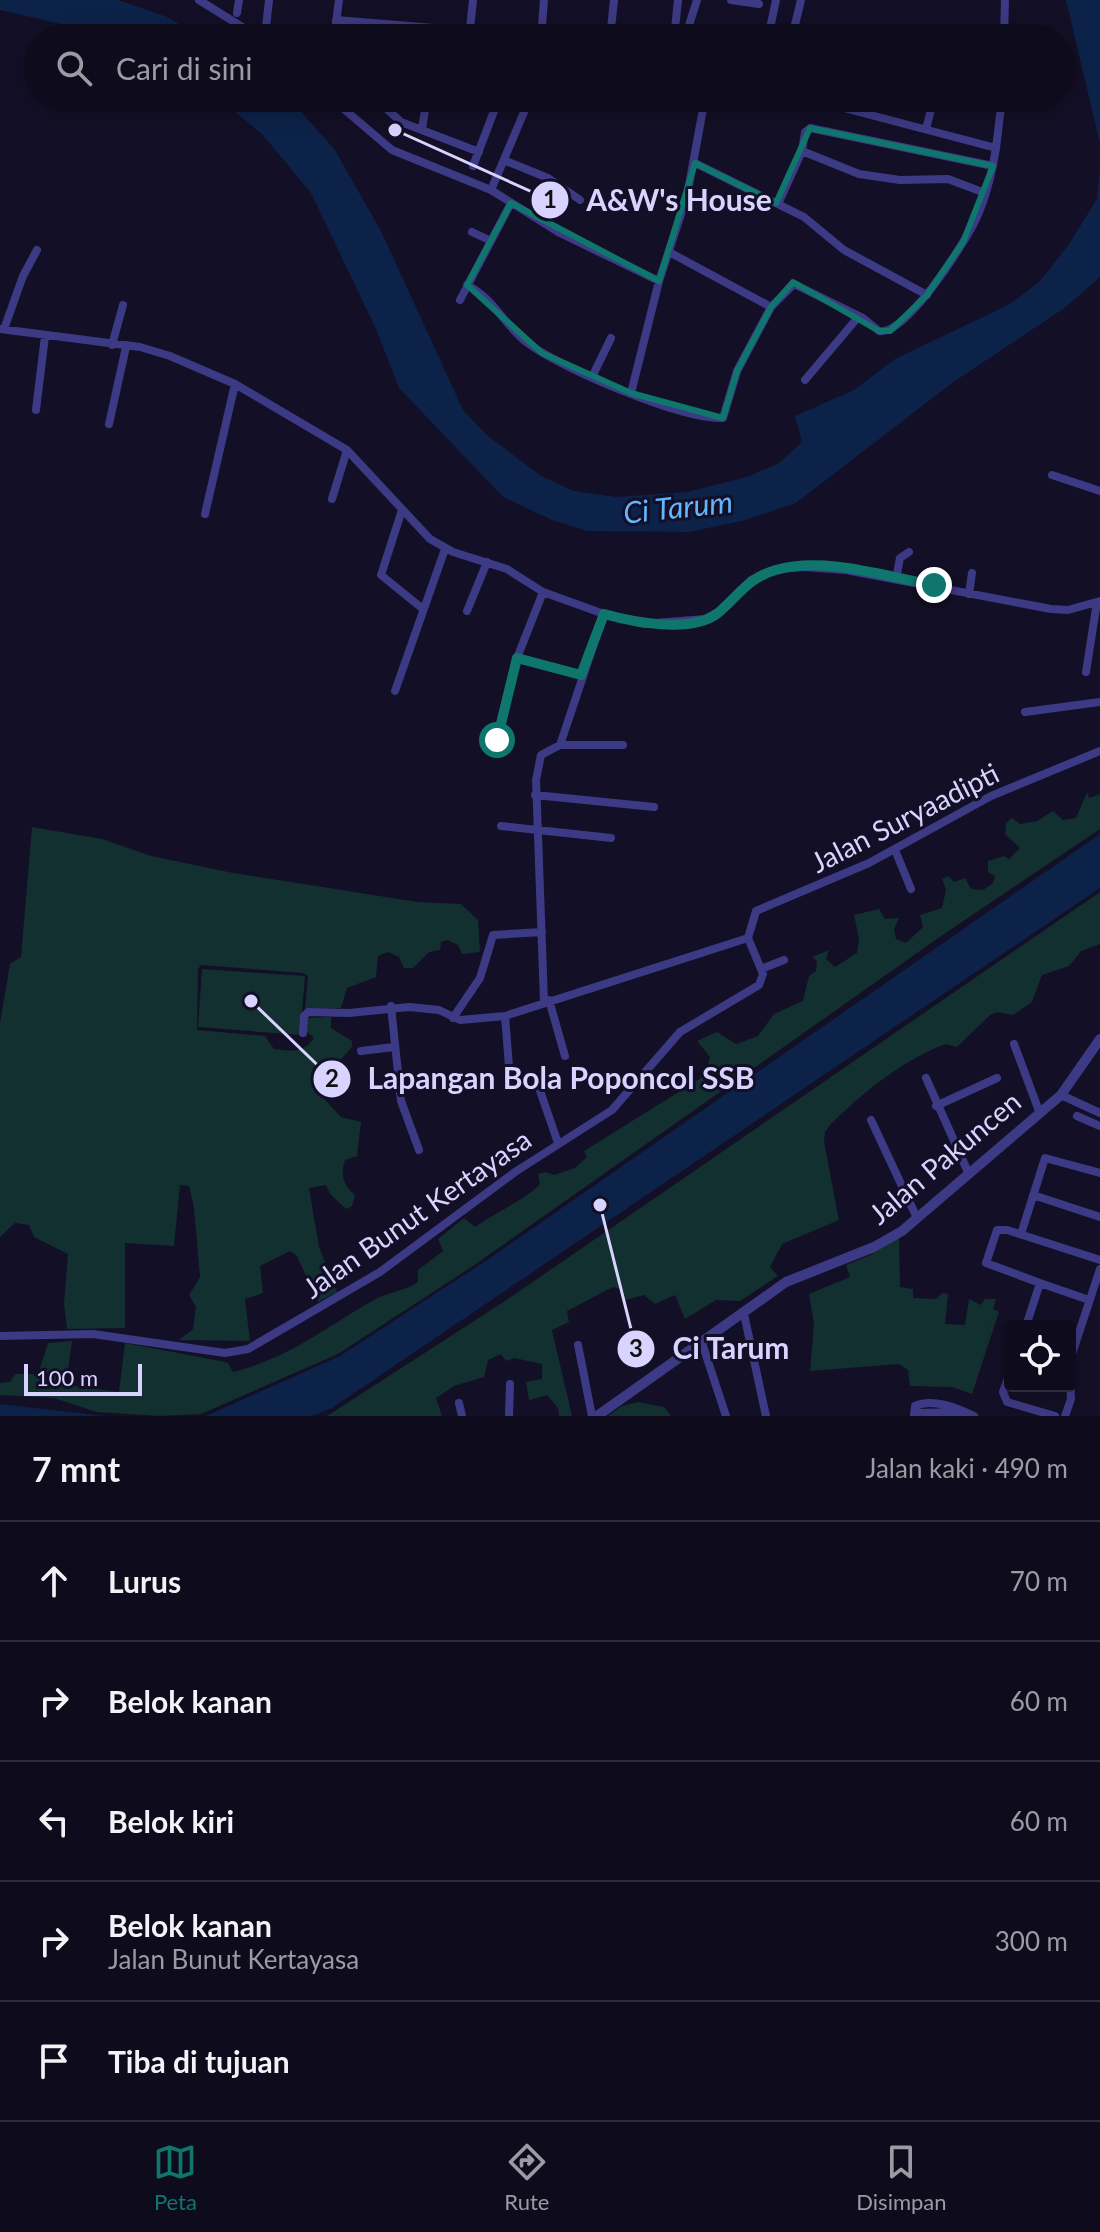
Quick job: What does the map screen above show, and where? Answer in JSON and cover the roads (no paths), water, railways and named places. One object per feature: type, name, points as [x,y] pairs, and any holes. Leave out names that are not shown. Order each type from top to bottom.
[{"type":"street","points":[[199,0],[238,24]]},
{"type":"street","points":[[237,13],[239,0]]},
{"type":"street","points":[[266,24],[269,0]]},
{"type":"street","points":[[336,24],[339,0]]},
{"type":"street","points":[[471,24],[473,0]]},
{"type":"street","points":[[542,24],[544,0]]},
{"type":"street","points":[[611,24],[614,0]]},
{"type":"street","points":[[675,24],[678,0]]},
{"type":"street","points":[[689,24],[697,0]]},
{"type":"street","points":[[731,0],[759,4]]},
{"type":"street","points":[[772,24],[776,0]]},
{"type":"street","points":[[795,24],[801,0]]},
{"type":"street","points":[[1004,24],[1005,0]]},
{"type":"street","points":[[336,20],[374,24]]},
{"type":"street","points":[[347,112],[392,150],[491,190],[560,233],[659,281]]},
{"type":"street","points":[[388,112],[393,118],[479,152]]},
{"type":"street","points":[[422,129],[425,112]]},
{"type":"street","points":[[473,166],[494,112]]},
{"type":"street","points":[[491,190],[525,112]]},
{"type":"street","points":[[631,393],[659,281],[695,163],[703,112]]},
{"type":"street","points":[[860,112],[996,148]]},
{"type":"street","points":[[926,129],[930,112]]},
{"type":"street","points":[[467,285],[487,298],[529,344],[631,393],[695,414],[723,418],[737,371],[771,307],[794,284],[859,316],[879,331],[887,332],[927,295],[963,242],[985,193],[993,166],[1000,112]]},
{"type":"street","points":[[778,204],[802,151],[805,132],[810,128],[993,166]]},
{"type":"street","points":[[802,151],[872,177],[948,179],[985,193]]},
{"type":"street","points":[[506,161],[548,178],[580,200]]},
{"type":"street","points":[[695,163],[804,217],[828,240],[927,295]]},
{"type":"street","points":[[460,300],[511,203]]},
{"type":"street","points":[[472,232],[491,241]]},
{"type":"street","points":[[37,250],[2,329],[170,356],[235,384],[347,450],[430,539],[445,549],[507,569],[543,592],[643,624],[705,619],[718,612],[751,580],[776,569],[828,567],[1062,610],[1098,602],[1086,672]]},
{"type":"street","points":[[669,252],[771,307]]},
{"type":"street","points":[[112,345],[123,305]]},
{"type":"street","points":[[805,380],[859,316]]},
{"type":"street","points":[[36,410],[45,336]]},
{"type":"street","points":[[593,375],[611,338]]},
{"type":"street","points":[[109,424],[126,347]]},
{"type":"street","points":[[205,514],[235,384]]},
{"type":"street","points":[[332,499],[347,450]]},
{"type":"street","points":[[1052,475],[1100,491]]},
{"type":"street","points":[[402,510],[381,575],[423,609]]},
{"type":"street","points":[[395,691],[445,549]]},
{"type":"street","points":[[896,579],[900,558],[909,552]]},
{"type":"street","points":[[467,611],[487,562]]},
{"type":"street","points":[[969,594],[972,573]]},
{"type":"street","points":[[497,740],[517,658],[543,592]]},
{"type":"street","points":[[560,745],[604,614]]},
{"type":"street","points":[[517,658],[581,675]]},
{"type":"street","points":[[1025,712],[1100,702]]},
{"type":"street","points":[[565,1056],[546,1001],[535,795],[541,755],[560,745],[623,745]]},
{"type":"street","name":"Jalan Suryaadipti","points":[[748,938],[756,911],[835,880],[895,850],[964,809],[1100,751]]},
{"type":"street","points":[[535,795],[654,807]]},
{"type":"street","points":[[501,826],[611,838]]},
{"type":"street","points":[[895,850],[911,889]]},
{"type":"street","points":[[453,1018],[480,978],[493,935],[542,932]]},
{"type":"street","points":[[303,1033],[304,1016],[308,1012],[364,1012],[391,1006],[428,1008],[453,1018],[471,1020],[505,1016],[748,938],[761,969],[784,960]]},
{"type":"street","name":"Jalan Bunut Kertayasa","points":[[0,1336],[112,1335],[212,1351],[242,1352],[380,1272],[558,1143],[620,1103],[680,1032],[759,985],[761,969]]},
{"type":"street","points":[[391,1006],[401,1101],[419,1150]]},
{"type":"street","points":[[505,1016],[510,1079]]},
{"type":"street","name":"Jalan Pakuncen","points":[[595,1416],[786,1282],[874,1247],[917,1218],[1061,1095],[1100,1039]]},
{"type":"street","points":[[1014,1044],[1039,1111]]},
{"type":"street","points":[[361,1051],[394,1047]]},
{"type":"street","points":[[926,1078],[968,1172]]},
{"type":"street","points":[[936,1106],[997,1078]]},
{"type":"street","points":[[537,1082],[558,1143]]},
{"type":"street","points":[[1061,1095],[1100,1113]]},
{"type":"street","points":[[1077,1116],[1100,1126]]},
{"type":"street","points":[[871,1120],[917,1218]]},
{"type":"street","points":[[1021,1234],[1043,1161],[1049,1157],[1100,1173]]},
{"type":"street","points":[[1033,1195],[1100,1217]]},
{"type":"street","points":[[1089,1300],[986,1263],[997,1230],[1021,1234],[1100,1260]]},
{"type":"street","points":[[1076,1331],[1100,1269]]},
{"type":"street","points":[[1031,1320],[1040,1283]]},
{"type":"street","points":[[744,1314],[766,1416]]},
{"type":"street","points":[[702,1343],[726,1416]]},
{"type":"street","points":[[578,1345],[595,1416]]},
{"type":"street","points":[[509,1416],[510,1384]]},
{"type":"street","points":[[1004,1389],[1007,1402],[1055,1416]]},
{"type":"street","points":[[1065,1416],[1071,1392]]},
{"type":"street","points":[[459,1403],[462,1416]]},
{"type":"street","points":[[914,1415],[915,1406],[920,1403],[953,1407],[970,1414]]},
{"type":"water","points":[[0,0],[118,0],[180,24],[61,24],[0,10]]},
{"type":"water","points":[[1066,0],[1100,0],[1100,144],[1076,42],[1076,24],[1072,24]]},
{"type":"water","points":[[235,112],[301,112],[335,150],[382,233],[463,410],[488,436],[541,476],[574,491],[617,497],[687,492],[747,477],[779,463],[802,442],[795,416],[854,390],[895,359],[1010,304],[1040,281],[1069,244],[1097,199],[1100,168],[1100,277],[1066,307],[952,383],[796,503],[742,521],[688,532],[587,531],[552,520],[503,497],[399,388],[376,329],[311,193],[263,135]]},
{"type":"water","points":[[1100,834],[1100,888],[332,1408],[312,1416],[206,1416],[340,1356],[490,1258]]},
{"type":"water","points":[[0,1404],[104,1416],[0,1416]]},
{"type":"place","name":"A&W's House","points":[[395,130]]},
{"type":"place","name":"Lapangan Bola Poponcol SSB","points":[[251,1001]]},
{"type":"place","name":"Ci Tarum","points":[[600,1205]]}]
